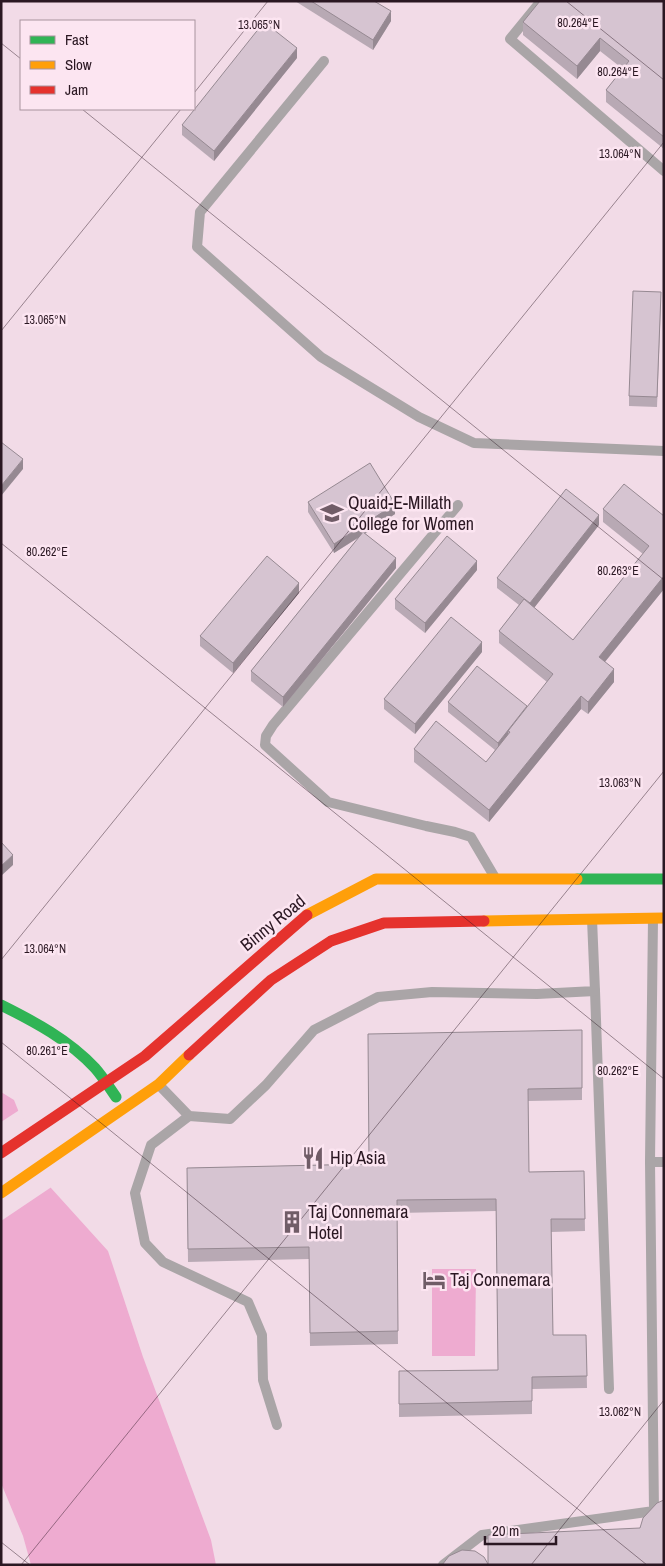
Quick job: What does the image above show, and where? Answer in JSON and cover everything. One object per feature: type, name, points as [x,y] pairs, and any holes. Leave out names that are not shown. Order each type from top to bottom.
[{"type":"main road","name":"Binny Road","points":[[1,1153],[145,1056],[308,914],[376,879],[664,879]]},
{"type":"main road","points":[[1,1192],[159,1084],[271,980],[331,941],[384,923],[658,918]]},
{"type":"main road","points":[[1,1005],[41,1026],[69,1044],[93,1065],[124,1109]]},
{"type":"lane","points":[[541,1],[510,39],[664,171]]},
{"type":"lane","points":[[324,61],[200,212],[197,247],[321,357],[419,417],[474,443],[664,451]]},
{"type":"lane","points":[[458,505],[273,726],[266,736],[265,745],[328,802],[471,837],[496,879]]},
{"type":"lane","points":[[592,918],[609,1389]]},
{"type":"lane","points":[[443,1565],[482,1536],[654,1511],[650,1162],[658,918]]},
{"type":"lane","points":[[277,1425],[263,1380],[262,1335],[248,1302],[164,1262],[144,1242],[135,1193],[151,1145],[189,1116],[230,1119],[266,1085],[314,1030],[378,997],[432,992],[537,994],[595,991]]},
{"type":"lane","points":[[159,1084],[189,1116]]},
{"type":"lane","points":[[650,1162],[664,1162]]},
{"type":"shaded area","points":[[1,1092],[14,1100],[28,1150],[51,1188],[108,1251],[143,1357],[211,1540],[216,1565],[31,1565],[23,1536],[1,1483]]},
{"type":"shaded area","points":[[432,1269],[476,1269],[475,1356],[432,1356]]},
{"type":"pier","points":[[21,1109],[31,1149],[53,1186],[1,1221],[1,1122]]},
{"type":"building","points":[[311,1],[374,1],[391,11],[373,40]]},
{"type":"building","points":[[540,1],[664,1],[664,137],[606,90],[629,61],[600,38],[577,66],[523,22]]},
{"type":"building","points":[[264,22],[297,48],[214,151],[182,125]]},
{"type":"building","points":[[633,291],[661,292],[657,397],[629,396]]},
{"type":"building","points":[[1,442],[23,459],[1,486]]},
{"type":"building","points":[[370,463],[395,504],[334,544],[308,502]]},
{"type":"building","points":[[624,484],[664,516],[664,576],[599,657],[614,669],[588,702],[581,696],[489,810],[414,749],[436,721],[486,762],[510,732],[508,731],[553,674],[499,631],[524,599],[573,640],[649,546],[603,509]]},
{"type":"building","points":[[566,489],[599,515],[530,603],[497,578]]},
{"type":"building","points":[[363,532],[396,558],[283,697],[251,671]]},
{"type":"building","points":[[447,536],[477,561],[425,623],[395,599]]},
{"type":"building","points":[[267,556],[299,583],[233,663],[200,636]]},
{"type":"building","points":[[451,617],[482,642],[415,724],[384,699]]},
{"type":"building","points":[[477,666],[527,706],[498,743],[448,702]]},
{"type":"building","points":[[1,842],[13,855],[1,866]]},
{"type":"building","name":"Taj Connemara Hotel","points":[[582,1030],[582,1088],[528,1089],[529,1172],[584,1171],[585,1219],[551,1219],[553,1335],[586,1335],[587,1376],[532,1377],[532,1401],[399,1404],[399,1371],[498,1370],[496,1199],[397,1200],[398,1331],[310,1333],[309,1247],[188,1249],[187,1168],[369,1164],[368,1034]]},
{"type":"building","points":[[664,1500],[664,1565],[442,1565],[449,1556],[462,1550],[475,1551],[484,1557],[488,1564],[488,1535],[640,1528],[643,1518],[657,1503]]},
{"type":"traffic: fast","points":[[577,879],[664,879]]},
{"type":"traffic: fast","points":[[1,1005],[63,1040],[95,1068],[116,1097]]},
{"type":"traffic: slow","points":[[307,915],[376,879],[577,879]]},
{"type":"traffic: slow","points":[[484,921],[664,918]]},
{"type":"traffic: slow","points":[[1,1193],[159,1084],[189,1055]]},
{"type":"traffic: jam","points":[[1,1153],[145,1056],[307,915]]},
{"type":"traffic: jam","points":[[189,1055],[271,980],[331,941],[384,923],[484,921]]},
{"type":"place","name":"Quaid-E-Millath College for Women","points":[[332,513]]},
{"type":"place","name":"Hip Asia","points":[[313,1158]]},
{"type":"place","name":"Taj Connemara Hotel","points":[[292,1222]]},
{"type":"place","name":"Taj Connemara","points":[[434,1280]]}]
